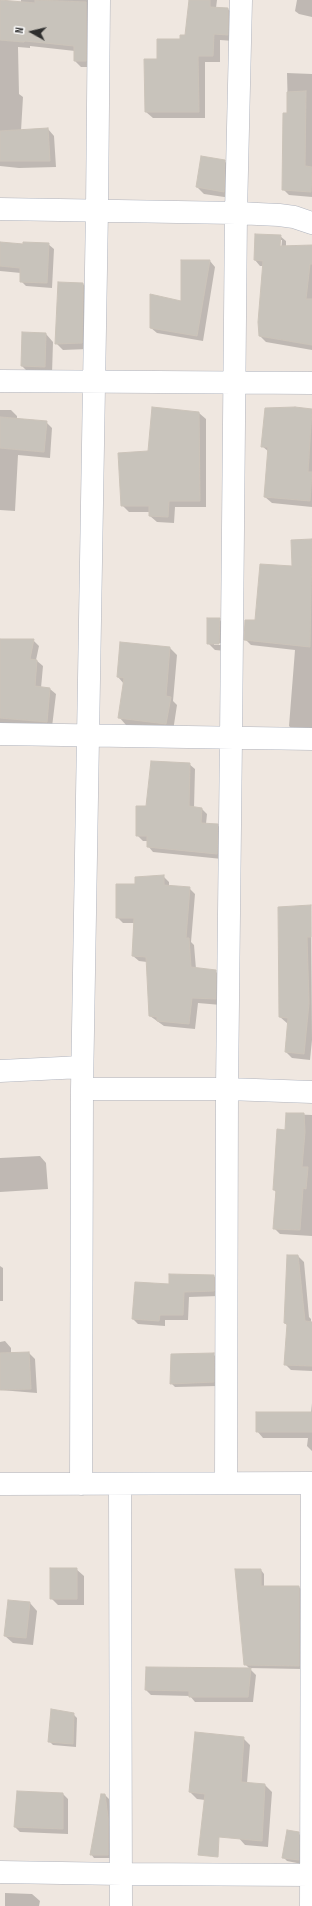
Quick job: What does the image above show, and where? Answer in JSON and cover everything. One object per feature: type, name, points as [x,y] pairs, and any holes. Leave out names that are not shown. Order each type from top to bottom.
[{"type":"street","points":[[82,1484],[82,1067],[97,210],[98,0]]},
{"type":"street","points":[[226,1483],[227,1089],[236,213],[241,0]]},
{"type":"street","points":[[0,210],[97,210],[236,213],[279,215],[312,223]]},
{"type":"street","points":[[0,381],[312,383]]},
{"type":"street","points":[[0,734],[312,739]]},
{"type":"street","points":[[0,1071],[82,1067]]},
{"type":"street","points":[[82,1089],[227,1089],[312,1092]]},
{"type":"street","points":[[0,1484],[312,1483],[311,1906]]},
{"type":"street","points":[[120,1484],[121,1906]]},
{"type":"street","points":[[0,1872],[312,1875]]},
{"type":"building","points":[[0,0],[35,3],[35,0],[86,2],[86,61],[74,61],[74,46],[0,40]]},
{"type":"building","points":[[189,0],[210,0],[210,7],[228,8],[228,35],[214,34],[213,56],[198,56],[199,112],[145,112],[144,59],[157,59],[157,39],[180,39],[180,35],[185,35]]},
{"type":"building","points":[[306,91],[305,166],[312,167],[311,192],[282,190],[283,113],[287,113],[287,92]]},
{"type":"building","points":[[48,128],[50,161],[0,161],[0,131]]},
{"type":"building","points":[[201,156],[225,160],[224,192],[196,187]]},
{"type":"building","points":[[255,234],[281,235],[280,246],[312,245],[312,264],[310,264],[306,299],[312,299],[312,345],[259,336],[258,322],[263,261],[254,260]]},
{"type":"building","points":[[0,242],[23,244],[23,242],[49,243],[47,283],[20,282],[20,268],[0,266]]},
{"type":"building","points":[[181,260],[210,260],[197,336],[150,328],[150,294],[181,301]]},
{"type":"building","points":[[58,282],[83,283],[82,343],[55,344]]},
{"type":"building","points":[[22,332],[46,333],[45,367],[21,366]]},
{"type":"building","points":[[152,407],[199,412],[200,501],[169,501],[168,517],[149,516],[149,506],[121,506],[118,453],[148,451]]},
{"type":"building","points":[[295,407],[312,409],[308,472],[312,472],[310,501],[264,497],[268,447],[261,447],[265,408]]},
{"type":"building","points":[[0,417],[47,421],[44,452],[0,448]]},
{"type":"building","points":[[312,539],[310,647],[244,640],[245,620],[255,620],[260,564],[292,566],[291,540]]},
{"type":"building","points":[[207,618],[220,618],[219,644],[207,644]]},
{"type":"building","points":[[0,639],[34,639],[30,659],[37,660],[35,686],[50,688],[47,722],[0,718]]},
{"type":"building","points":[[120,642],[170,647],[166,696],[171,697],[166,724],[118,718],[124,678],[117,677]]},
{"type":"building","points":[[151,761],[190,763],[189,806],[202,808],[201,823],[218,824],[217,854],[147,847],[147,836],[136,836],[136,806],[146,806]]},
{"type":"building","points":[[164,875],[164,885],[190,887],[186,938],[189,938],[191,967],[216,970],[216,999],[192,998],[189,1024],[157,1021],[157,1017],[149,1016],[146,957],[132,956],[134,918],[116,918],[116,884],[135,884],[135,877]]},
{"type":"building","points":[[311,905],[311,937],[307,937],[309,1003],[304,1054],[285,1052],[288,1018],[279,1017],[278,907]]},
{"type":"building","points":[[286,1113],[304,1113],[305,1132],[302,1167],[308,1167],[306,1189],[303,1188],[300,1230],[273,1229],[276,1190],[273,1190],[277,1129],[285,1130]]},
{"type":"building","points":[[287,1255],[298,1255],[305,1321],[312,1322],[312,1366],[284,1365],[287,1324],[284,1323]]},
{"type":"building","points":[[169,1274],[214,1275],[214,1291],[184,1292],[183,1315],[160,1315],[159,1321],[132,1319],[135,1282],[169,1284]]},
{"type":"building","points":[[29,1352],[31,1389],[0,1390],[0,1353]]},
{"type":"building","points":[[214,1353],[214,1382],[170,1384],[171,1354]]},
{"type":"building","points":[[256,1412],[312,1412],[312,1432],[256,1432]]},
{"type":"building","points":[[50,1568],[77,1568],[77,1599],[50,1599]]},
{"type":"building","points":[[235,1569],[261,1569],[261,1586],[299,1586],[299,1666],[244,1665]]},
{"type":"building","points":[[8,1600],[30,1602],[26,1638],[4,1636]]},
{"type":"building","points":[[146,1667],[251,1668],[248,1697],[189,1697],[189,1691],[145,1690]]},
{"type":"building","points":[[51,1709],[74,1713],[73,1744],[48,1742]]},
{"type":"building","points":[[195,1732],[244,1737],[241,1782],[265,1784],[262,1841],[219,1837],[218,1857],[198,1855],[205,1794],[189,1792]]},
{"type":"building","points":[[17,1791],[63,1793],[63,1829],[14,1827]]},
{"type":"building","points":[[101,1794],[105,1794],[108,1818],[108,1855],[90,1855]]},
{"type":"building","points":[[287,1830],[299,1832],[299,1860],[282,1858]]}]
